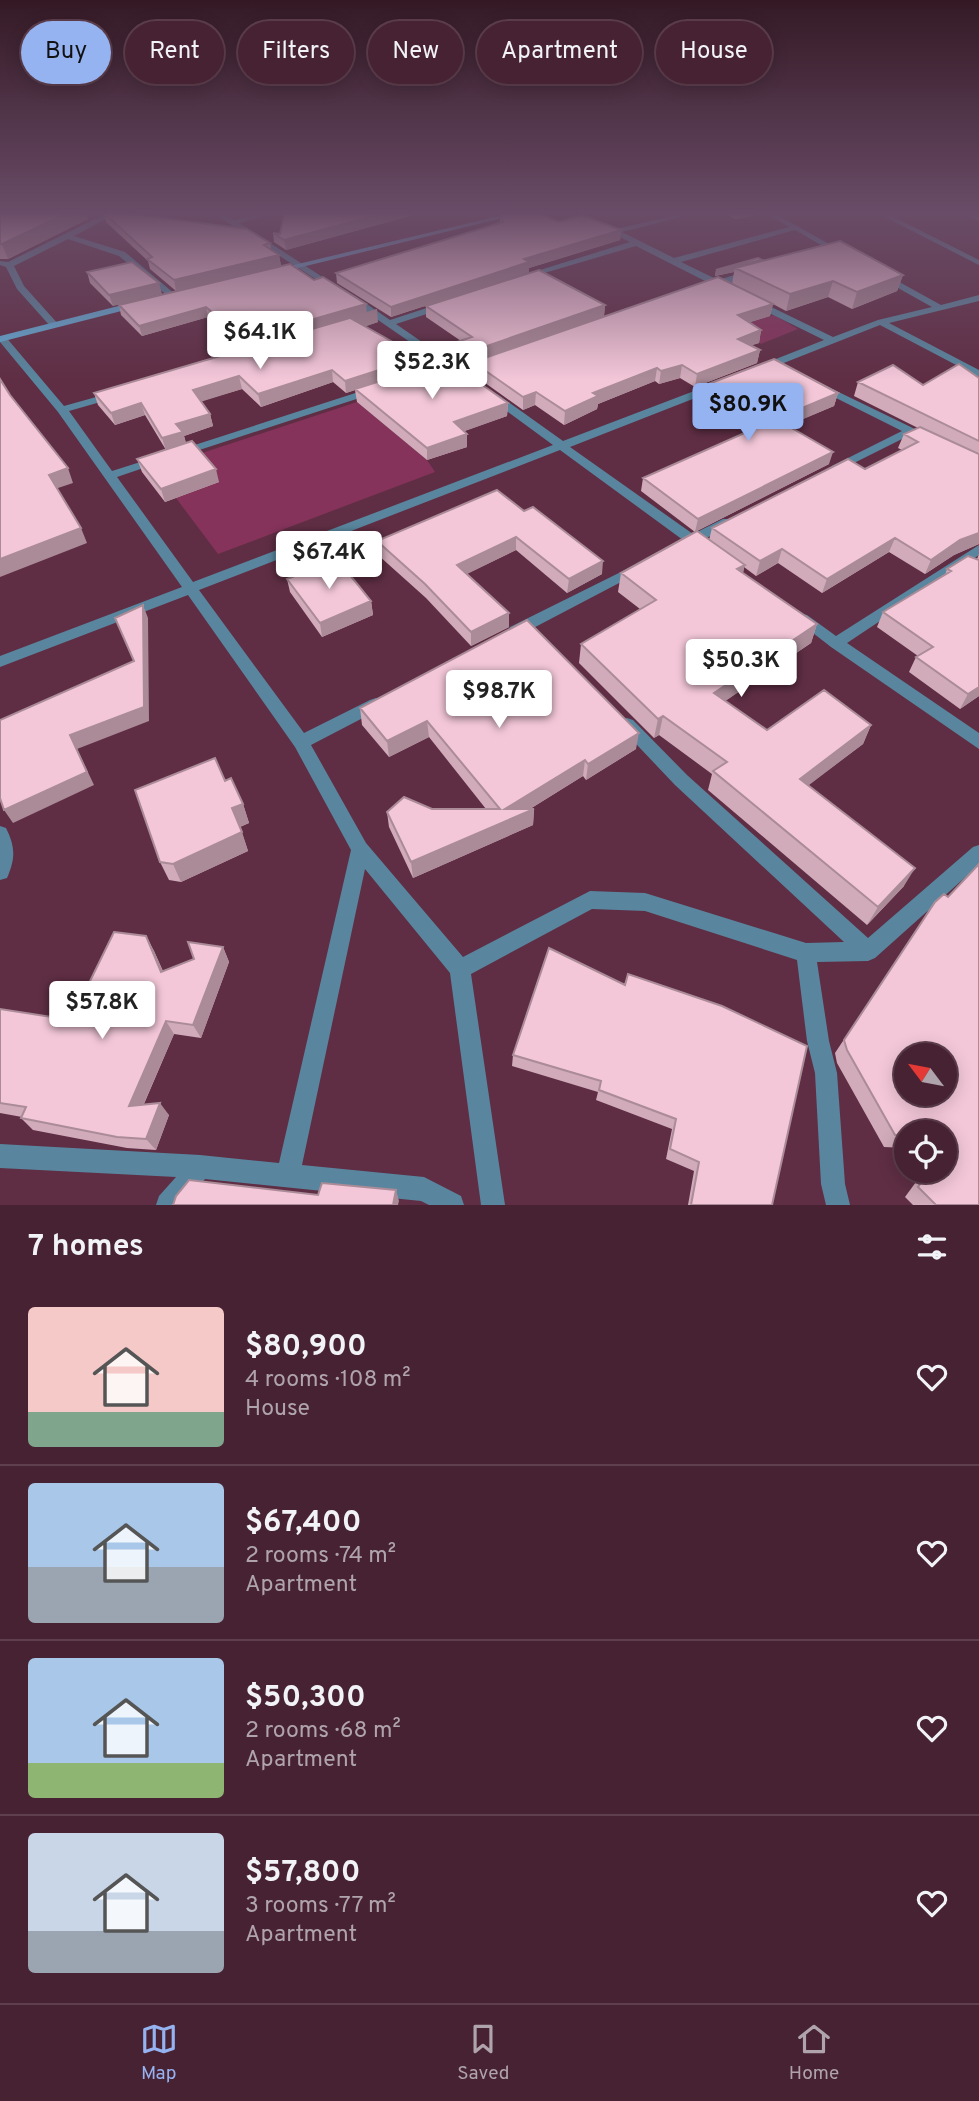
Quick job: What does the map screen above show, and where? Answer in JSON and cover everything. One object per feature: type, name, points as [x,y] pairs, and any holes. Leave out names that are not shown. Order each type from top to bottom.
[{"type":"street","points":[[7,267],[20,287],[54,325]]},
{"type":"street","points":[[138,267],[173,295]]},
{"type":"street","points":[[260,274],[289,267]]},
{"type":"street","points":[[302,267],[464,372],[438,369]]},
{"type":"street","points":[[520,279],[558,267]]},
{"type":"street","points":[[686,267],[727,289]]},
{"type":"street","points":[[871,269],[939,307]]},
{"type":"street","points":[[692,291],[756,272]]},
{"type":"street","points":[[159,298],[185,292]]},
{"type":"street","points":[[750,373],[881,322],[979,298]]},
{"type":"street","points":[[367,320],[385,319],[459,300]]},
{"type":"street","points":[[751,300],[833,341]]},
{"type":"street","points":[[146,302],[1,338],[62,410],[187,588],[301,742],[360,849],[460,969],[494,1205]]},
{"type":"street","points":[[881,322],[979,374]]},
{"type":"street","points":[[775,363],[788,369]]},
{"type":"street","points":[[0,662],[738,378]]},
{"type":"street","points":[[812,382],[916,434],[825,473]]},
{"type":"street","points":[[108,476],[385,386]]},
{"type":"street","points":[[484,389],[713,556]]},
{"type":"street","points":[[62,410],[128,391]]},
{"type":"street","points":[[504,637],[532,629],[662,555],[740,516]]},
{"type":"street","points":[[835,643],[979,549]]},
{"type":"street","points":[[960,560],[979,572]]},
{"type":"street","points":[[791,611],[979,742]]},
{"type":"street","points":[[301,742],[384,699]]},
{"type":"street","points":[[614,710],[681,780],[868,951]]},
{"type":"street","points":[[0,834],[6,859],[0,872]]},
{"type":"street","points":[[288,1175],[360,849]]},
{"type":"street","points":[[460,969],[590,900],[645,902],[806,953],[868,951],[979,853]]},
{"type":"street","points":[[806,953],[818,1041],[826,1073],[832,1184],[838,1205]]},
{"type":"street","points":[[0,1156],[200,1167],[424,1189],[452,1205]]},
{"type":"street","points":[[168,1205],[200,1167]]},
{"type":"shaded area","points":[[774,315],[798,329],[761,344],[736,327]]},
{"type":"shaded area","points":[[357,402],[427,460],[435,472],[218,554],[176,498],[218,482],[196,455]]},
{"type":"building","points":[[108,267],[139,267],[159,283],[109,295],[87,272]]},
{"type":"building","points":[[158,267],[228,267],[174,280]]},
{"type":"building","points":[[277,267],[295,267],[314,280],[323,277],[366,304],[245,339],[206,307],[139,326],[119,305]]},
{"type":"building","points":[[355,267],[513,267],[391,307],[336,273]]},
{"type":"building","points":[[889,267],[903,275],[857,292],[833,281],[790,294],[735,268]]},
{"type":"building","points":[[539,270],[605,305],[461,355],[448,345],[472,337],[426,306]]},
{"type":"building","points":[[718,277],[773,304],[738,315],[761,330],[738,339],[760,350],[697,374],[682,365],[661,371],[657,368],[593,393],[598,396],[565,411],[536,392],[523,397],[473,362]]},
{"type":"building","points":[[377,310],[352,319],[416,355],[432,350],[435,352],[345,381],[332,370],[258,394],[239,376],[193,390],[210,414],[176,424],[183,432],[162,438],[141,403],[111,413],[94,393]]},
{"type":"building","points":[[774,359],[838,393],[776,419],[833,452],[698,519],[643,478],[774,420],[711,383]]},
{"type":"building","points":[[447,360],[508,403],[454,422],[467,434],[427,448],[355,389]]},
{"type":"building","points":[[959,364],[979,378],[979,441],[858,382],[893,365],[923,385]]},
{"type":"building","points":[[0,379],[68,468],[49,475],[81,528],[0,559]]},
{"type":"building","points":[[920,427],[979,454],[979,533],[960,540],[931,560],[895,538],[827,579],[782,549],[760,561],[712,528],[848,459],[865,469],[918,442],[904,434]]},
{"type":"building","points":[[192,441],[216,469],[161,489],[137,459]]},
{"type":"building","points":[[497,490],[524,511],[533,507],[603,561],[569,579],[516,537],[457,565],[509,613],[471,632],[425,584],[377,541]]},
{"type":"building","points":[[697,531],[745,565],[737,569],[817,624],[714,693],[767,730],[824,690],[871,725],[800,779],[915,868],[878,907],[713,771],[727,762],[663,716],[658,719],[581,644],[656,600],[621,573]]},
{"type":"building","points":[[968,556],[979,560],[979,687],[968,694],[916,657],[933,647],[883,612],[951,571],[947,569]]},
{"type":"building","points":[[337,559],[371,601],[320,623],[287,579]]},
{"type":"building","points":[[143,605],[144,707],[70,735],[87,772],[4,810],[0,798],[0,720],[134,661],[115,618]]},
{"type":"building","points":[[527,620],[639,733],[588,764],[585,760],[505,809],[534,809],[411,862],[387,812],[404,797],[432,809],[500,809],[427,721],[387,741],[360,708]]},
{"type":"building","points":[[215,758],[225,781],[231,778],[243,804],[232,808],[242,832],[173,864],[160,862],[135,790]]},
{"type":"building","points":[[979,864],[979,1205],[936,1205],[918,1187],[921,1183],[957,1183],[957,1120],[894,1120],[894,1133],[844,1040],[935,902],[944,894],[948,897]]},
{"type":"building","points":[[114,932],[146,936],[161,972],[194,959],[188,942],[223,947],[193,1025],[166,1021],[129,1106],[160,1103],[146,1139],[117,1137],[21,1118],[26,1107],[0,1103],[0,1009],[71,1020]]},
{"type":"building","points":[[549,948],[625,985],[628,974],[722,1006],[807,1046],[772,1205],[691,1205],[699,1162],[670,1149],[676,1119],[599,1090],[601,1081],[513,1055]]},
{"type":"building","points":[[189,1180],[318,1195],[322,1183],[396,1190],[393,1205],[173,1205],[176,1196]]}]
